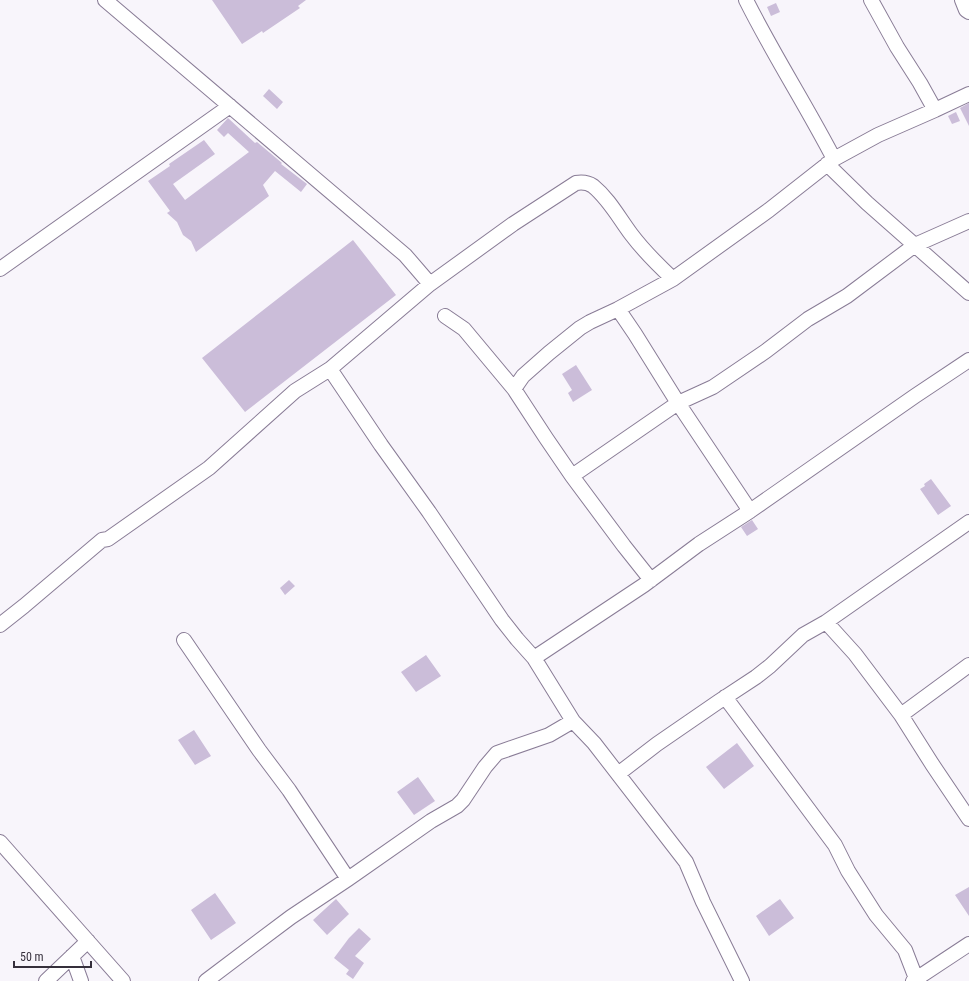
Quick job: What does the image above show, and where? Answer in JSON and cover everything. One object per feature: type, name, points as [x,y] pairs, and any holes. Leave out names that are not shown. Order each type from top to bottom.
[{"type":"street","points":[[105,0],[405,255],[430,284]]},
{"type":"street","points":[[746,0],[758,24],[814,121],[830,162],[867,203],[969,293]]},
{"type":"street","points":[[871,0],[935,110]]},
{"type":"street","points":[[962,0],[966,10],[969,12]]},
{"type":"street","points":[[514,388],[523,376],[580,328],[673,279],[769,210],[830,162],[878,136],[969,94]]},
{"type":"street","points":[[0,269],[230,106]]},
{"type":"street","points":[[0,625],[102,540],[108,539],[209,468],[295,391],[330,369],[430,284],[519,220],[576,183],[584,182],[592,185],[607,201],[632,236],[656,264],[673,279]]},
{"type":"street","points":[[572,476],[678,403],[713,387],[766,351],[808,319],[846,296],[915,246],[969,221]]},
{"type":"street","points":[[618,309],[750,511]]},
{"type":"street","points":[[445,316],[464,329],[514,388],[572,476],[651,580]]},
{"type":"street","points":[[534,658],[651,580],[699,544],[750,511],[914,396],[969,360]]},
{"type":"street","points":[[330,369],[502,620],[534,658],[573,721],[594,743],[686,862],[703,902],[742,981]]},
{"type":"street","points":[[618,774],[657,744],[756,677],[803,636],[826,622],[969,522]]},
{"type":"street","points":[[826,622],[855,654],[901,715],[932,764],[967,813]]},
{"type":"street","points":[[184,640],[259,750],[289,790],[348,879]]},
{"type":"street","points":[[901,715],[969,665]]},
{"type":"street","points":[[725,697],[836,845],[848,871],[876,915],[905,950],[915,980],[969,944]]},
{"type":"street","points":[[206,981],[291,917],[348,879],[430,820],[457,806],[464,800],[485,767],[497,753],[549,735],[573,721]]},
{"type":"street","points":[[0,842],[123,981]]},
{"type":"street","points":[[46,981],[88,941]]},
{"type":"street","points":[[72,956],[81,981]]},
{"type":"building","points":[[212,0],[306,0],[298,6],[300,8],[263,33],[262,31],[242,44]]},
{"type":"building","points":[[776,3],[780,12],[771,16],[767,7]]},
{"type":"building","points":[[269,89],[283,102],[277,109],[263,96]]},
{"type":"building","points":[[969,103],[969,126],[960,108]]},
{"type":"building","points":[[956,112],[960,121],[952,124],[948,116]]},
{"type":"building","points":[[228,118],[255,143],[257,142],[282,163],[281,164],[307,184],[301,192],[275,171],[263,185],[269,196],[196,252],[191,241],[183,235],[177,222],[167,213],[170,211],[148,181],[170,166],[169,164],[204,140],[215,154],[173,184],[185,200],[249,152],[228,133],[224,137],[217,130]]},
{"type":"building","points":[[353,240],[396,295],[245,412],[202,358]]},
{"type":"building","points":[[576,365],[592,390],[573,402],[568,393],[572,390],[562,374]]},
{"type":"building","points":[[931,479],[951,506],[938,515],[920,489]]},
{"type":"building","points":[[752,520],[758,529],[747,536],[741,527]]},
{"type":"building","points":[[289,580],[295,586],[285,595],[280,588]]},
{"type":"building","points":[[426,655],[441,676],[416,692],[401,672]]},
{"type":"building","points":[[194,730],[211,756],[195,765],[178,740]]},
{"type":"building","points":[[737,743],[754,766],[724,789],[706,767]]},
{"type":"building","points":[[418,777],[435,801],[414,815],[397,792]]},
{"type":"building","points":[[969,887],[969,916],[955,895]]},
{"type":"building","points":[[215,893],[236,923],[211,940],[191,910]]},
{"type":"building","points":[[336,899],[349,914],[327,935],[313,920]]},
{"type":"building","points":[[780,899],[794,918],[769,936],[756,916]]},
{"type":"building","points":[[359,928],[371,939],[355,956],[364,963],[353,979],[346,974],[349,970],[334,958],[349,938]]}]
